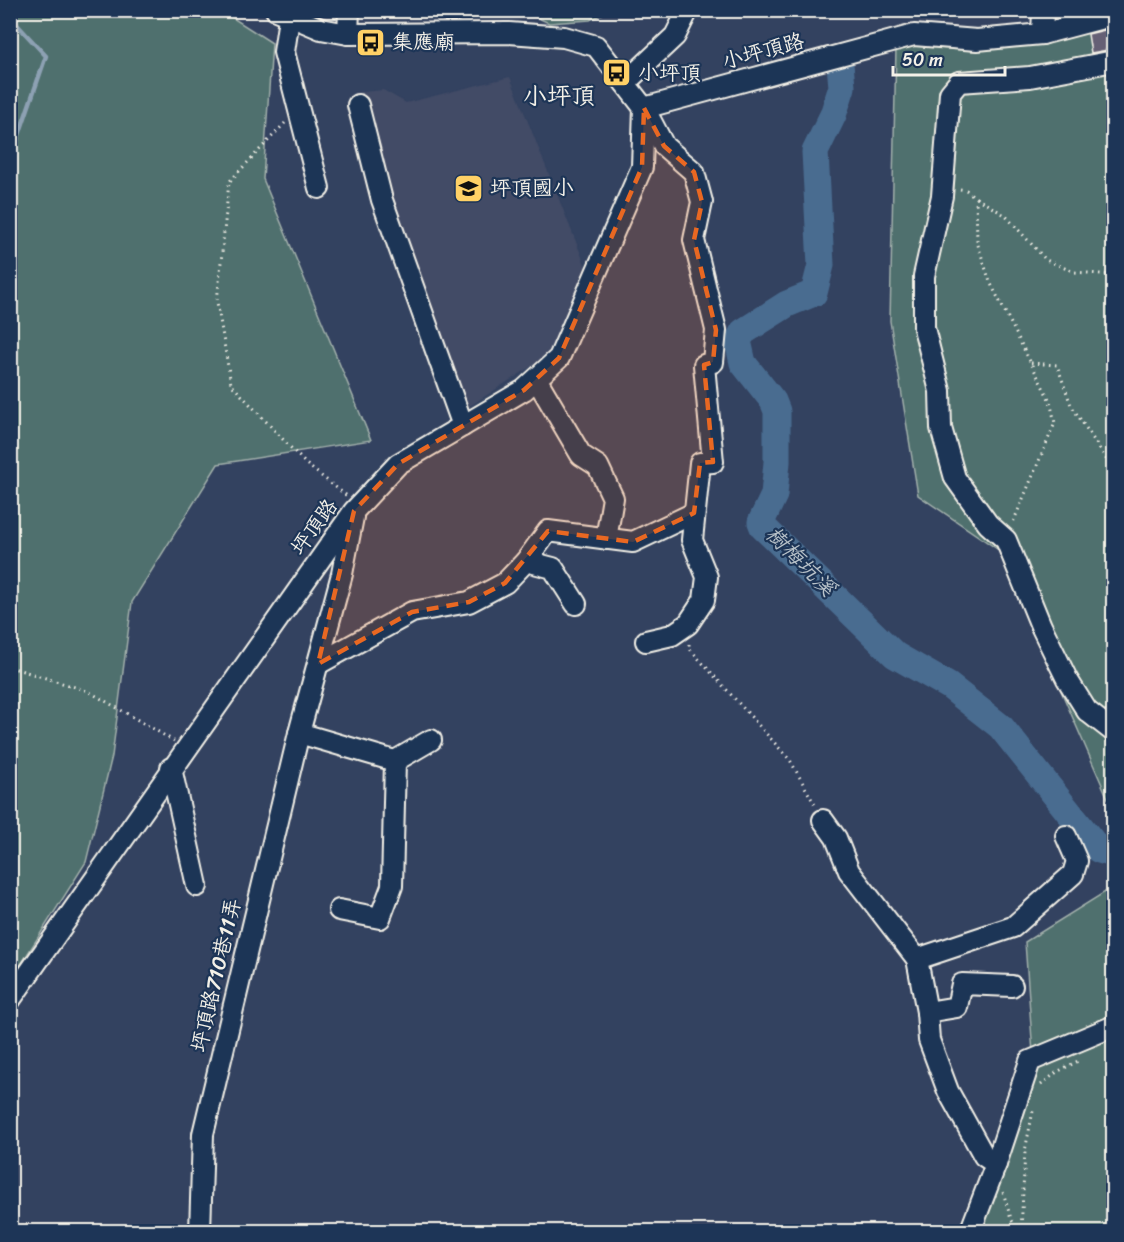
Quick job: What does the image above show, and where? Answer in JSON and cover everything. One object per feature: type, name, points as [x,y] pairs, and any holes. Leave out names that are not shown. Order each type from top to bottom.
[{"type":"street","points":[[348,34],[349,10]]},
{"type":"street","points":[[625,82],[675,36],[688,10]]},
{"type":"street","points":[[1042,34],[1043,10]]},
{"type":"street","points":[[319,188],[284,52],[283,14],[321,29],[348,34],[509,33],[564,37],[596,46],[644,108],[664,146],[694,172],[702,201],[694,240],[716,330],[713,362],[704,365],[713,462],[700,463],[692,540],[708,577],[704,600],[688,624],[672,635],[646,641]]},
{"type":"street","name":"小坪頂路","points":[[644,108],[914,35],[977,40],[1042,34],[1069,19],[1113,15]]},
{"type":"street","points":[[1113,61],[1030,77],[959,82],[950,93],[942,195],[924,276],[924,328],[940,391],[941,428],[955,478],[988,524],[1006,540],[1041,626],[1067,679],[1087,711],[1113,732]]},
{"type":"street","points":[[358,105],[382,200],[463,426]]},
{"type":"street","name":"坪頂路","points":[[10,1000],[171,768],[357,509],[398,464],[537,380],[559,358],[642,167],[644,108]]},
{"type":"street","points":[[537,380],[581,455],[598,466],[613,498],[606,539]]},
{"type":"street","name":"坪頂路710巷11弄","points":[[200,1232],[203,1134],[299,733],[357,509]]},
{"type":"street","points":[[318,664],[412,612],[469,602],[505,583],[526,561],[548,531],[633,543],[694,513]]},
{"type":"street","points":[[325,552],[342,574]]},
{"type":"street","points":[[526,561],[553,568],[576,604]]},
{"type":"street","points":[[299,733],[395,761],[431,740]]},
{"type":"street","points":[[339,910],[380,918],[388,897],[392,886],[395,761]]},
{"type":"street","points":[[171,768],[197,886]]},
{"type":"street","points":[[823,820],[836,838],[849,871],[917,959],[927,1012],[929,1040],[948,1091],[984,1156],[996,1164]]},
{"type":"street","points":[[917,959],[1013,927],[1073,874],[1077,861],[1066,836]]},
{"type":"street","points":[[927,1012],[957,1007],[962,984],[1012,986]]},
{"type":"street","points":[[970,1232],[996,1164],[1029,1061],[1113,1026]]},
{"type":"path","points":[[298,109],[229,182],[217,302],[231,384],[306,464],[357,509]]},
{"type":"path","points":[[942,195],[956,189],[966,190],[1005,215],[1046,260],[1074,272],[1112,273]]},
{"type":"path","points":[[976,198],[977,242],[990,282],[1050,401],[1055,423],[1006,540]]},
{"type":"path","points":[[1030,363],[1057,364],[1071,405],[1113,471]]},
{"type":"path","points":[[688,624],[689,648],[790,760],[823,820]]},
{"type":"path","points":[[10,667],[88,691],[186,748]]},
{"type":"path","points":[[1039,1089],[1041,1084],[1057,1072],[1087,1057]]},
{"type":"path","points":[[1020,1232],[1025,1151],[1034,1106]]},
{"type":"path","points":[[996,1164],[1011,1219],[1020,1232]]},
{"type":"highlighted area","points":[[644,108],[664,146],[694,172],[702,202],[694,240],[716,330],[713,362],[704,365],[713,462],[700,463],[694,513],[633,542],[548,531],[505,583],[469,602],[412,612],[318,664],[354,511],[398,464],[524,390],[559,358],[642,167]]},
{"type":"shaded area","name":"坪頂國小","points":[[510,77],[588,272],[549,355],[459,413],[354,93],[383,90],[406,103]]},
{"type":"green space","points":[[11,10],[222,11],[272,43],[263,179],[371,440],[218,464],[132,602],[112,756],[86,862],[11,980]]},
{"type":"green space","points":[[523,11],[608,11],[590,20],[549,23]]},
{"type":"green space","points":[[1113,19],[1113,810],[1000,551],[918,495],[890,321],[896,48]]},
{"type":"green space","points":[[1113,887],[1113,1231],[979,1232],[1034,1068],[1025,942]]},
{"type":"building","points":[[1113,28],[1113,49],[1091,53],[1088,34]]},
{"type":"waterway","points":[[10,17],[46,56],[10,161]]},
{"type":"waterway","name":"樹梅坑溪","points":[[840,64],[842,87],[833,115],[815,152],[821,265],[814,293],[787,304],[743,332],[738,341],[743,363],[773,401],[777,411],[777,462],[774,495],[761,522],[763,527],[895,655],[949,686],[1001,727],[1099,850],[1114,854]]},
{"type":"place","name":"集應廟","points":[[371,42]]},
{"type":"place","name":"小坪頂","points":[[617,73]]},
{"type":"place","name":"坪頂國小","points":[[469,188]]},
{"type":"district","name":"小坪頂","points":[[559,96]]}]
